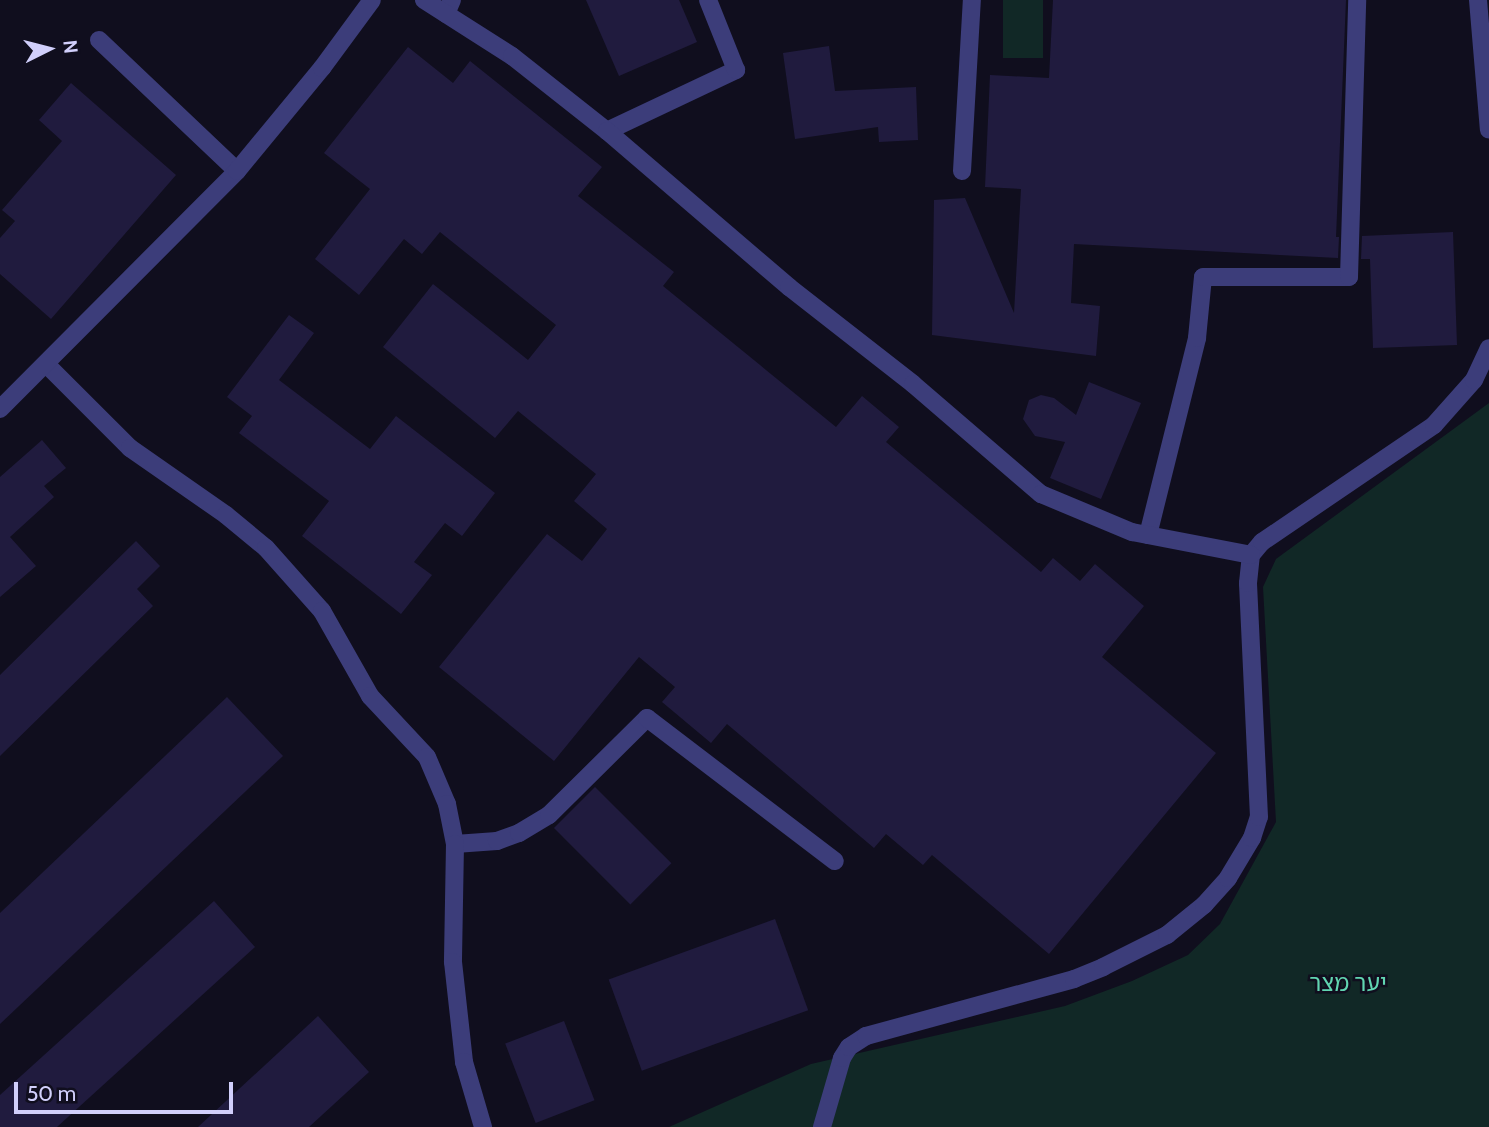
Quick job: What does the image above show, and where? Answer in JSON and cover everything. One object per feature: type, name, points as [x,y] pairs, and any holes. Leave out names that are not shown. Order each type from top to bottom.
[{"type":"street","points":[[0,409],[237,172],[313,79],[372,0]]},
{"type":"street","points":[[424,0],[449,7],[607,131],[789,287],[913,384],[1041,494],[1132,532],[1251,555]]},
{"type":"street","points":[[607,131],[736,70],[708,0]]},
{"type":"street","points":[[962,171],[972,0]]},
{"type":"street","points":[[1147,535],[1198,338],[1203,277],[1349,277],[1357,0]]},
{"type":"street","points":[[1478,0],[1489,130]]},
{"type":"street","points":[[99,40],[237,172]]},
{"type":"street","points":[[822,1127],[842,1058],[849,1047],[866,1036],[1074,979],[1167,935],[1205,905],[1228,878],[1252,838],[1259,817],[1248,583],[1251,555],[1262,542],[1434,425],[1481,381],[1489,348]]},
{"type":"street","points":[[46,364],[130,449],[226,515],[265,548],[322,611],[370,696],[427,757],[447,804],[455,844],[453,962],[464,1062],[483,1127]]},
{"type":"street","points":[[455,844],[497,841],[519,833],[549,815],[647,718],[835,861]]},
{"type":"green space","points":[[1003,0],[1043,0],[1043,58],[1003,58]]},
{"type":"green space","name":"יער מצר","points":[[1489,403],[1489,1127],[669,1127],[811,1064],[1065,1006],[1132,981],[1188,955],[1220,924],[1276,822],[1263,587],[1276,559]]},
{"type":"building","points":[[586,0],[679,0],[697,42],[619,76]]},
{"type":"building","points":[[1053,0],[1346,0],[1336,237],[1339,237],[1338,258],[1074,244],[1071,303],[1100,306],[1096,356],[932,335],[934,200],[965,198],[1014,313],[1021,189],[985,187],[990,75],[1049,78]]},
{"type":"building","points":[[829,46],[835,91],[916,87],[918,140],[879,142],[878,127],[795,139],[783,53]]},
{"type":"building","points":[[408,47],[453,83],[470,61],[602,167],[578,196],[674,272],[663,286],[836,427],[862,396],[899,427],[886,442],[1041,572],[1053,558],[1080,581],[1095,564],[1144,606],[1102,657],[1216,753],[1049,954],[932,855],[923,865],[886,834],[874,848],[727,724],[711,743],[662,702],[675,687],[639,657],[554,761],[439,667],[547,534],[582,561],[607,529],[574,501],[596,474],[518,411],[495,438],[383,347],[433,284],[528,360],[556,325],[440,232],[422,254],[404,239],[359,295],[315,259],[370,189],[324,153]]},
{"type":"building","points":[[71,83],[176,175],[51,319],[0,274],[0,238],[15,221],[2,210],[62,141],[39,120]]},
{"type":"building","points":[[1453,232],[1457,345],[1373,348],[1370,259],[1361,259],[1362,236]]},
{"type":"building","points":[[289,315],[314,333],[279,380],[370,449],[396,416],[495,493],[462,536],[445,523],[414,562],[432,575],[401,614],[302,536],[329,501],[239,433],[252,416],[227,397]]},
{"type":"building","points":[[1089,382],[1141,403],[1101,499],[1050,478],[1065,442],[1035,436],[1023,419],[1029,400],[1041,395],[1054,398],[1076,415]]},
{"type":"building","points":[[42,440],[66,468],[44,486],[54,497],[10,537],[36,566],[0,597],[0,477]]},
{"type":"building","points":[[136,541],[160,566],[137,589],[153,606],[0,756],[0,675]]},
{"type":"building","points":[[227,697],[283,756],[0,1024],[0,913]]},
{"type":"building","points":[[595,787],[671,863],[630,904],[554,828]]},
{"type":"building","points":[[214,901],[255,947],[57,1127],[0,1127],[0,1095]]},
{"type":"building","points":[[775,919],[808,1010],[642,1071],[609,980]]},
{"type":"building","points":[[318,1016],[369,1072],[309,1127],[198,1127]]},
{"type":"building","points":[[564,1021],[594,1100],[536,1123],[505,1044]]}]
